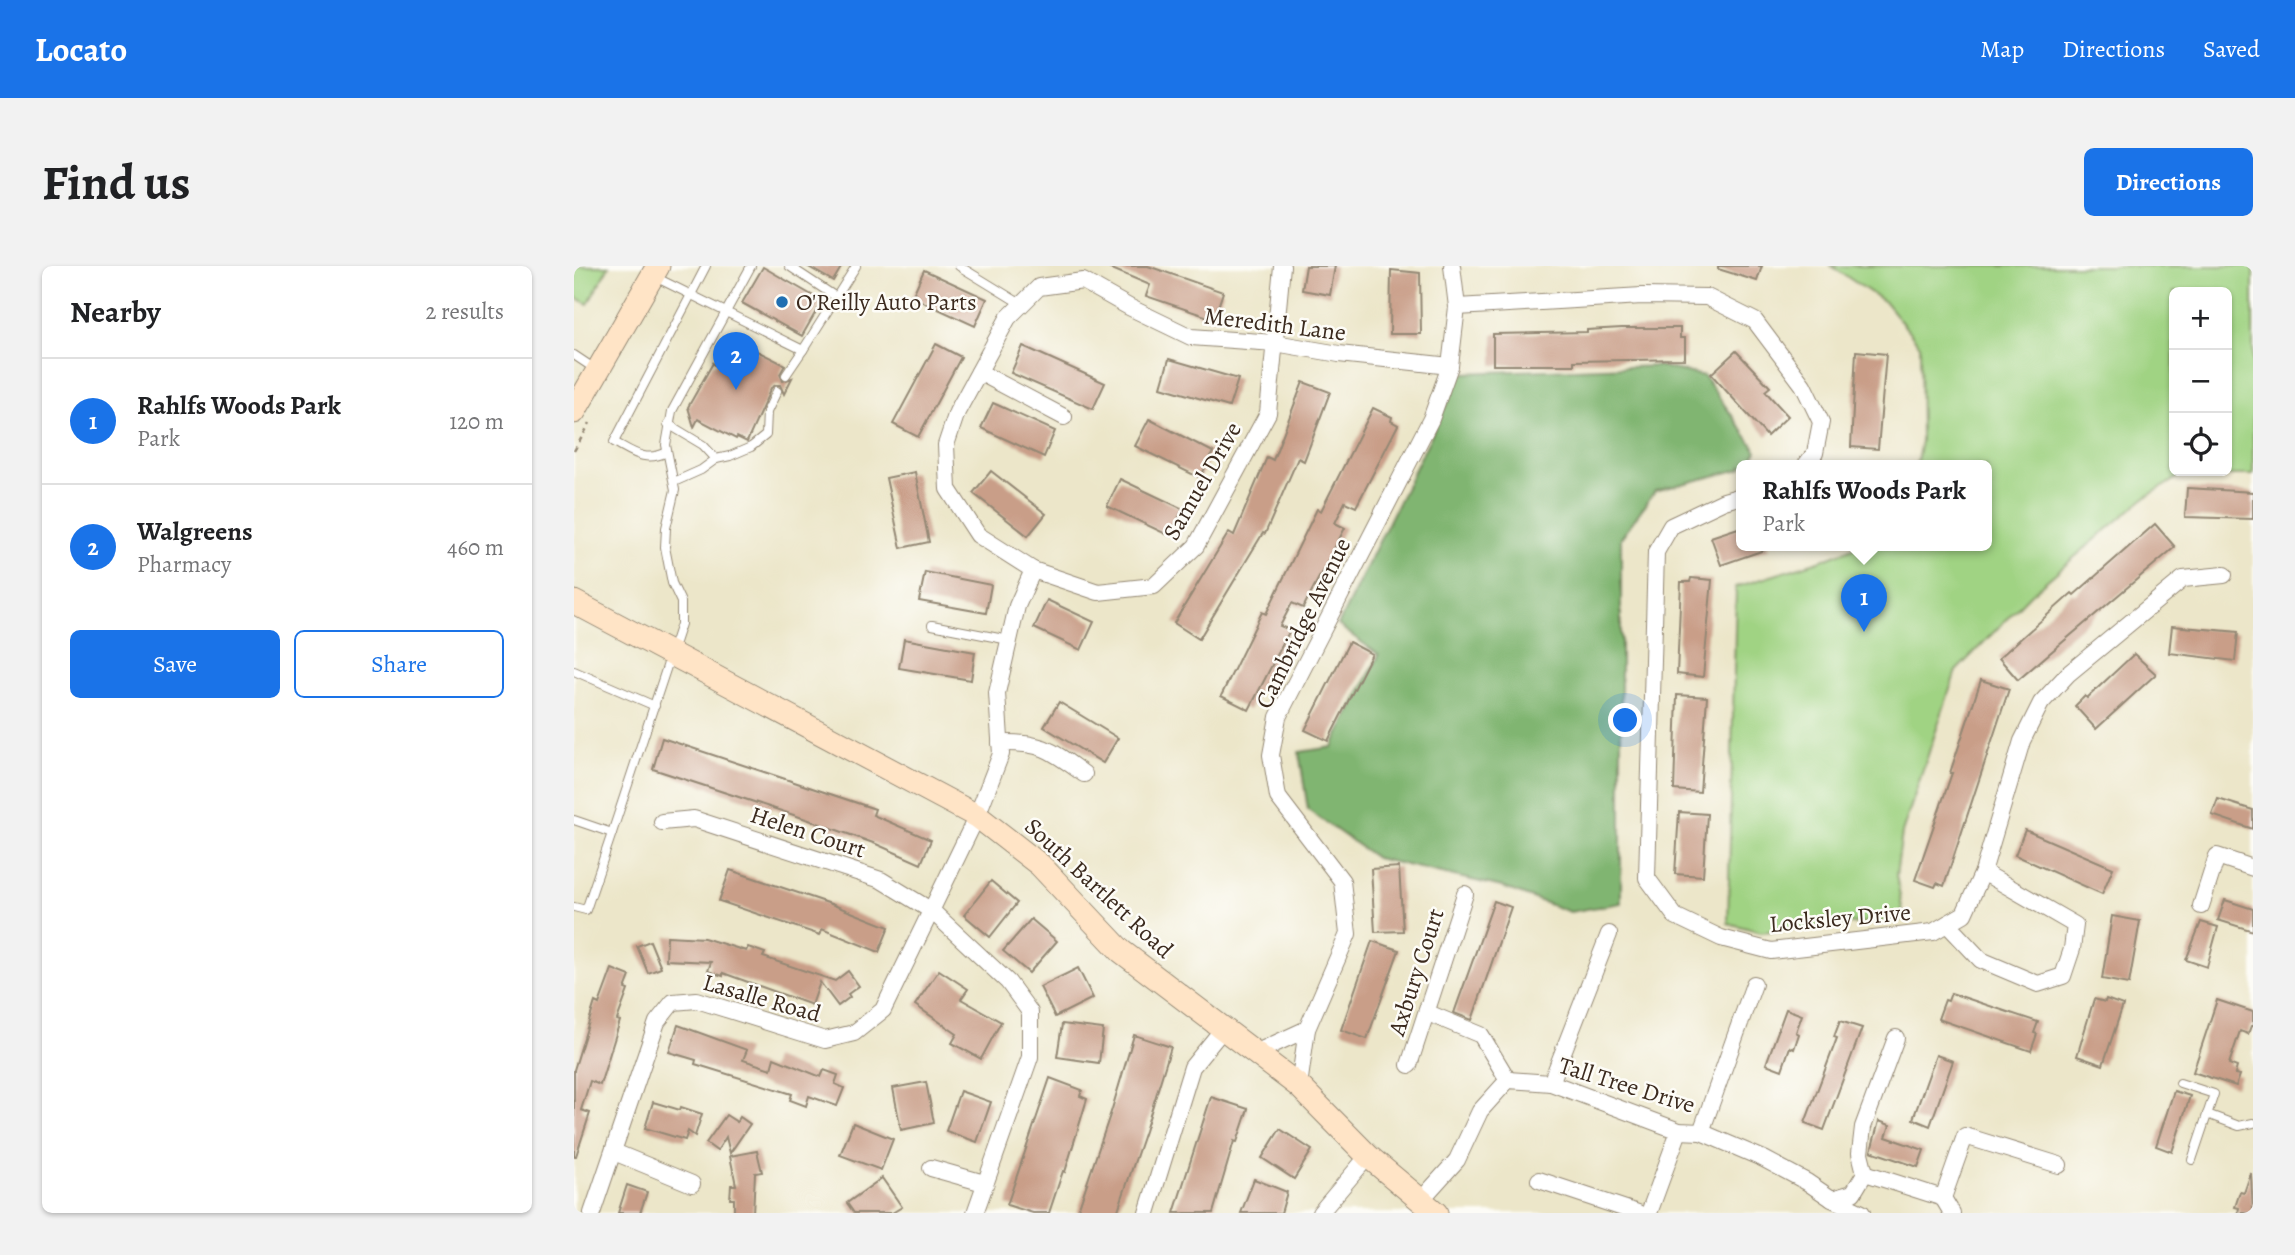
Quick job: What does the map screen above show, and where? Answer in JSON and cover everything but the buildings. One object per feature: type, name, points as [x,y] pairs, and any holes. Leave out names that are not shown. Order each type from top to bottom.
[{"type":"main road","points":[[576,405],[655,271]]},
{"type":"main road","name":"South Bartlett Road","points":[[574,602],[673,652],[977,816],[1040,865],[1121,951],[1299,1086],[1368,1156],[1429,1206]]},
{"type":"street","name":"Samuel Drive","points":[[1033,570],[1098,592],[1154,586],[1196,546],[1268,413],[1282,266]]},
{"type":"street","name":"Cambridge Avenue","points":[[1299,1086],[1307,1029],[1348,934],[1342,881],[1278,797],[1271,755],[1278,717],[1432,418],[1450,366],[1457,307],[1452,266]]},
{"type":"street","name":"Meredith Lane","points":[[1033,570],[978,535],[948,489],[946,445],[957,412],[1008,318],[1039,286],[1083,281],[1191,337],[1275,343],[1339,354],[1450,366]]},
{"type":"street","points":[[1457,307],[1628,297],[1707,297],[1755,321],[1802,385],[1821,422],[1815,453],[1810,460]]},
{"type":"street","points":[[979,372],[1064,417]]},
{"type":"street","name":"Locksley Drive","points":[[1736,497],[1671,526],[1656,552],[1647,878],[1675,916],[1721,938],[1771,951],[1933,932],[1964,914],[1983,872],[2022,741],[2041,703],[2068,674],[2183,579],[2224,575]]},
{"type":"street","points":[[977,816],[1001,754],[997,693],[1017,606],[1033,570]]},
{"type":"street","points":[[1000,743],[1045,740],[1049,749],[1080,765]]},
{"type":"street","name":"Lasalle Road","points":[[592,1213],[657,1022],[673,1002],[698,1000],[825,1040],[854,1033],[883,1010],[977,816]]},
{"type":"street","name":"Helen Court","points":[[662,822],[694,819],[881,880],[932,911],[1008,982],[1030,1012],[1030,1057],[975,1213]]},
{"type":"street","points":[[2201,906],[2217,856],[2253,868]]},
{"type":"street","name":"Locksley Drive","points":[[1947,924],[1981,960],[2038,984],[2063,976],[2072,949],[2075,925],[1983,872]]},
{"type":"street","name":"Axbury Court","points":[[1409,1065],[1465,894]]},
{"type":"street","points":[[1551,1083],[1609,934]]},
{"type":"street","points":[[1701,1132],[1754,984]]},
{"type":"street","points":[[1428,1013],[1481,1035],[1508,1080],[1480,1111],[1457,1160],[1429,1206]]},
{"type":"street","points":[[1147,1213],[1192,1067],[1223,1029]]},
{"type":"street","points":[[1255,1053],[1307,1029]]},
{"type":"street","points":[[1828,1206],[1853,1193],[1865,1173],[1860,1153],[1863,1127],[1896,1038]]},
{"type":"street","name":"Tall Tree Drive","points":[[1508,1080],[1551,1083],[1679,1130],[1701,1132],[1764,1159],[1807,1182],[1828,1206],[1862,1213]]},
{"type":"street","points":[[1649,1213],[1679,1130]]},
{"type":"street","points":[[1943,1198],[1965,1136],[2059,1164]]},
{"type":"street","points":[[614,1152],[692,1184]]},
{"type":"street","points":[[1320,1213],[1368,1156]]},
{"type":"street","points":[[931,1168],[984,1182]]},
{"type":"street","points":[[1865,1173],[1943,1198],[1952,1213]]},
{"type":"street","points":[[1539,1180],[1638,1213]]},
{"type":"lane","points":[[667,452],[655,458],[643,456],[614,442],[706,266]]},
{"type":"lane","points":[[574,907],[586,910],[681,624],[681,602],[672,583],[665,547],[666,528],[676,490],[667,452],[668,424],[672,411],[751,266]]},
{"type":"lane","points":[[789,266],[836,298]]},
{"type":"lane","points":[[786,375],[856,266]]},
{"type":"lane","points":[[959,266],[1021,304]]},
{"type":"lane","points":[[655,271],[690,295],[803,350]]},
{"type":"lane","points":[[574,355],[598,370]]},
{"type":"lane","points":[[674,482],[701,470],[716,459],[751,447],[766,435],[767,412],[777,391]]},
{"type":"lane","points":[[668,424],[703,445],[716,459]]},
{"type":"lane","points":[[932,625],[1009,640]]},
{"type":"lane","points":[[574,671],[654,706]]},
{"type":"lane","points":[[574,820],[612,833]]},
{"type":"lane","points":[[2180,1083],[2214,1094],[2192,1160]]},
{"type":"lane","points":[[2207,1114],[2239,1126],[2253,1123]]},
{"type":"green space","points":[[574,266],[609,266],[588,304],[574,297]]},
{"type":"green space","points":[[1831,266],[2253,266],[2253,475],[2232,475],[2232,287],[2169,287],[2169,476],[2180,476],[2143,499],[2031,594],[1956,671],[1902,833],[1896,875],[1904,919],[1761,932],[1728,923],[1736,587],[1845,551],[1992,551],[1992,460],[1917,460],[1921,441],[1920,345],[1886,303]]},
{"type":"green space","points":[[1659,366],[1704,376],[1757,451],[1751,460],[1736,460],[1736,470],[1655,491],[1621,538],[1621,903],[1570,912],[1502,887],[1376,858],[1308,810],[1299,752],[1332,747],[1379,655],[1338,625],[1462,373]]},
{"type":"place","name":"O'Reilly Auto Parts","points":[[782,302]]},
{"type":"place","name":"Walgreens","points":[[736,390]]},
{"type":"place","name":"Rahlfs Woods Park","points":[[1864,632]]}]
